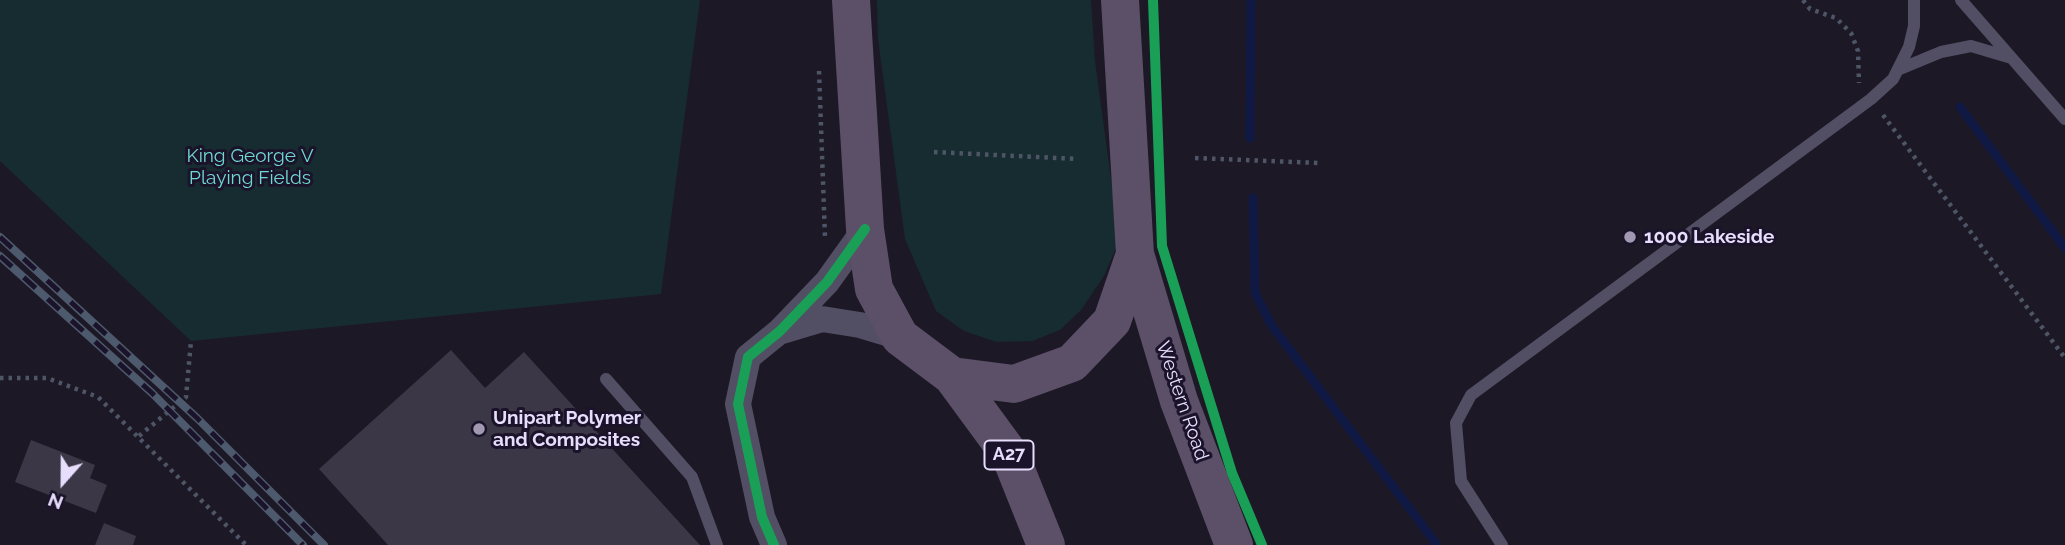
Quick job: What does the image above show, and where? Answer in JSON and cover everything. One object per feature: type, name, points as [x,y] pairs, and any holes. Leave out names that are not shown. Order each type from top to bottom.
[{"type":"main road","points":[[851,0],[865,229],[874,289],[901,337],[952,376],[1014,384],[1072,363],[1112,321],[1135,254],[1119,0]]},
{"type":"main road","name":"Western Road","points":[[1135,254],[1179,401],[1234,545]]},
{"type":"main road","name":"A27","points":[[952,376],[1010,455],[1046,545]]},
{"type":"street","points":[[774,545],[762,517],[738,404],[748,357],[780,331],[827,282],[865,229]]},
{"type":"street","points":[[780,331],[822,319],[860,325],[901,337]]},
{"type":"lane","points":[[1900,69],[1914,26],[1914,0]]},
{"type":"lane","points":[[1961,0],[2008,57],[2065,119]]},
{"type":"lane","points":[[1502,545],[1461,481],[1455,423],[1471,396],[1871,99],[1900,69],[1941,52],[1971,46],[2008,57]]},
{"type":"lane","points":[[606,379],[692,477],[717,545]]},
{"type":"path","points":[[1804,0],[1810,9],[1836,18],[1851,33],[1858,51],[1859,84],[2065,358]]},
{"type":"path","points":[[934,152],[1078,159]]},
{"type":"path","points":[[821,153],[822,187]]},
{"type":"path","points":[[1195,158],[1319,163]]},
{"type":"path","points":[[139,436],[186,397],[191,341]]},
{"type":"path","points":[[0,378],[47,379],[98,397],[246,545]]},
{"type":"green space","name":"King George V Playing Fields","points":[[0,0],[700,0],[661,294],[191,341],[0,161]]},
{"type":"green space","points":[[877,0],[1091,0],[1095,61],[1117,223],[1116,248],[1104,276],[1081,310],[1060,330],[1032,341],[997,342],[964,331],[936,311],[905,239],[878,39]]},
{"type":"building","name":"Unipart Polymer and Composites","points":[[451,350],[485,388],[524,352],[700,545],[388,545],[319,469]]},
{"type":"building","points":[[31,440],[95,465],[90,478],[107,485],[96,513],[15,482]]},
{"type":"building","points":[[104,523],[136,536],[133,545],[95,545]]},
{"type":"waterway","points":[[1250,138],[1251,0]]},
{"type":"waterway","points":[[1960,107],[2065,248]]},
{"type":"waterway","points":[[1253,198],[1255,293],[1272,326],[1437,545]]},
{"type":"railway","points":[[0,237],[197,418],[324,545]]},
{"type":"railway","points":[[0,256],[152,393],[303,545]]},
{"type":"cycle path","points":[[1153,0],[1162,246],[1232,473],[1262,545]]},
{"type":"cycle path","points":[[774,545],[762,517],[738,404],[748,357],[780,331],[827,282],[865,229]]},
{"type":"place","name":"1000 Lakeside","points":[[1630,237]]},
{"type":"place","name":"Unipart Polymer and Composites","points":[[479,429]]}]
